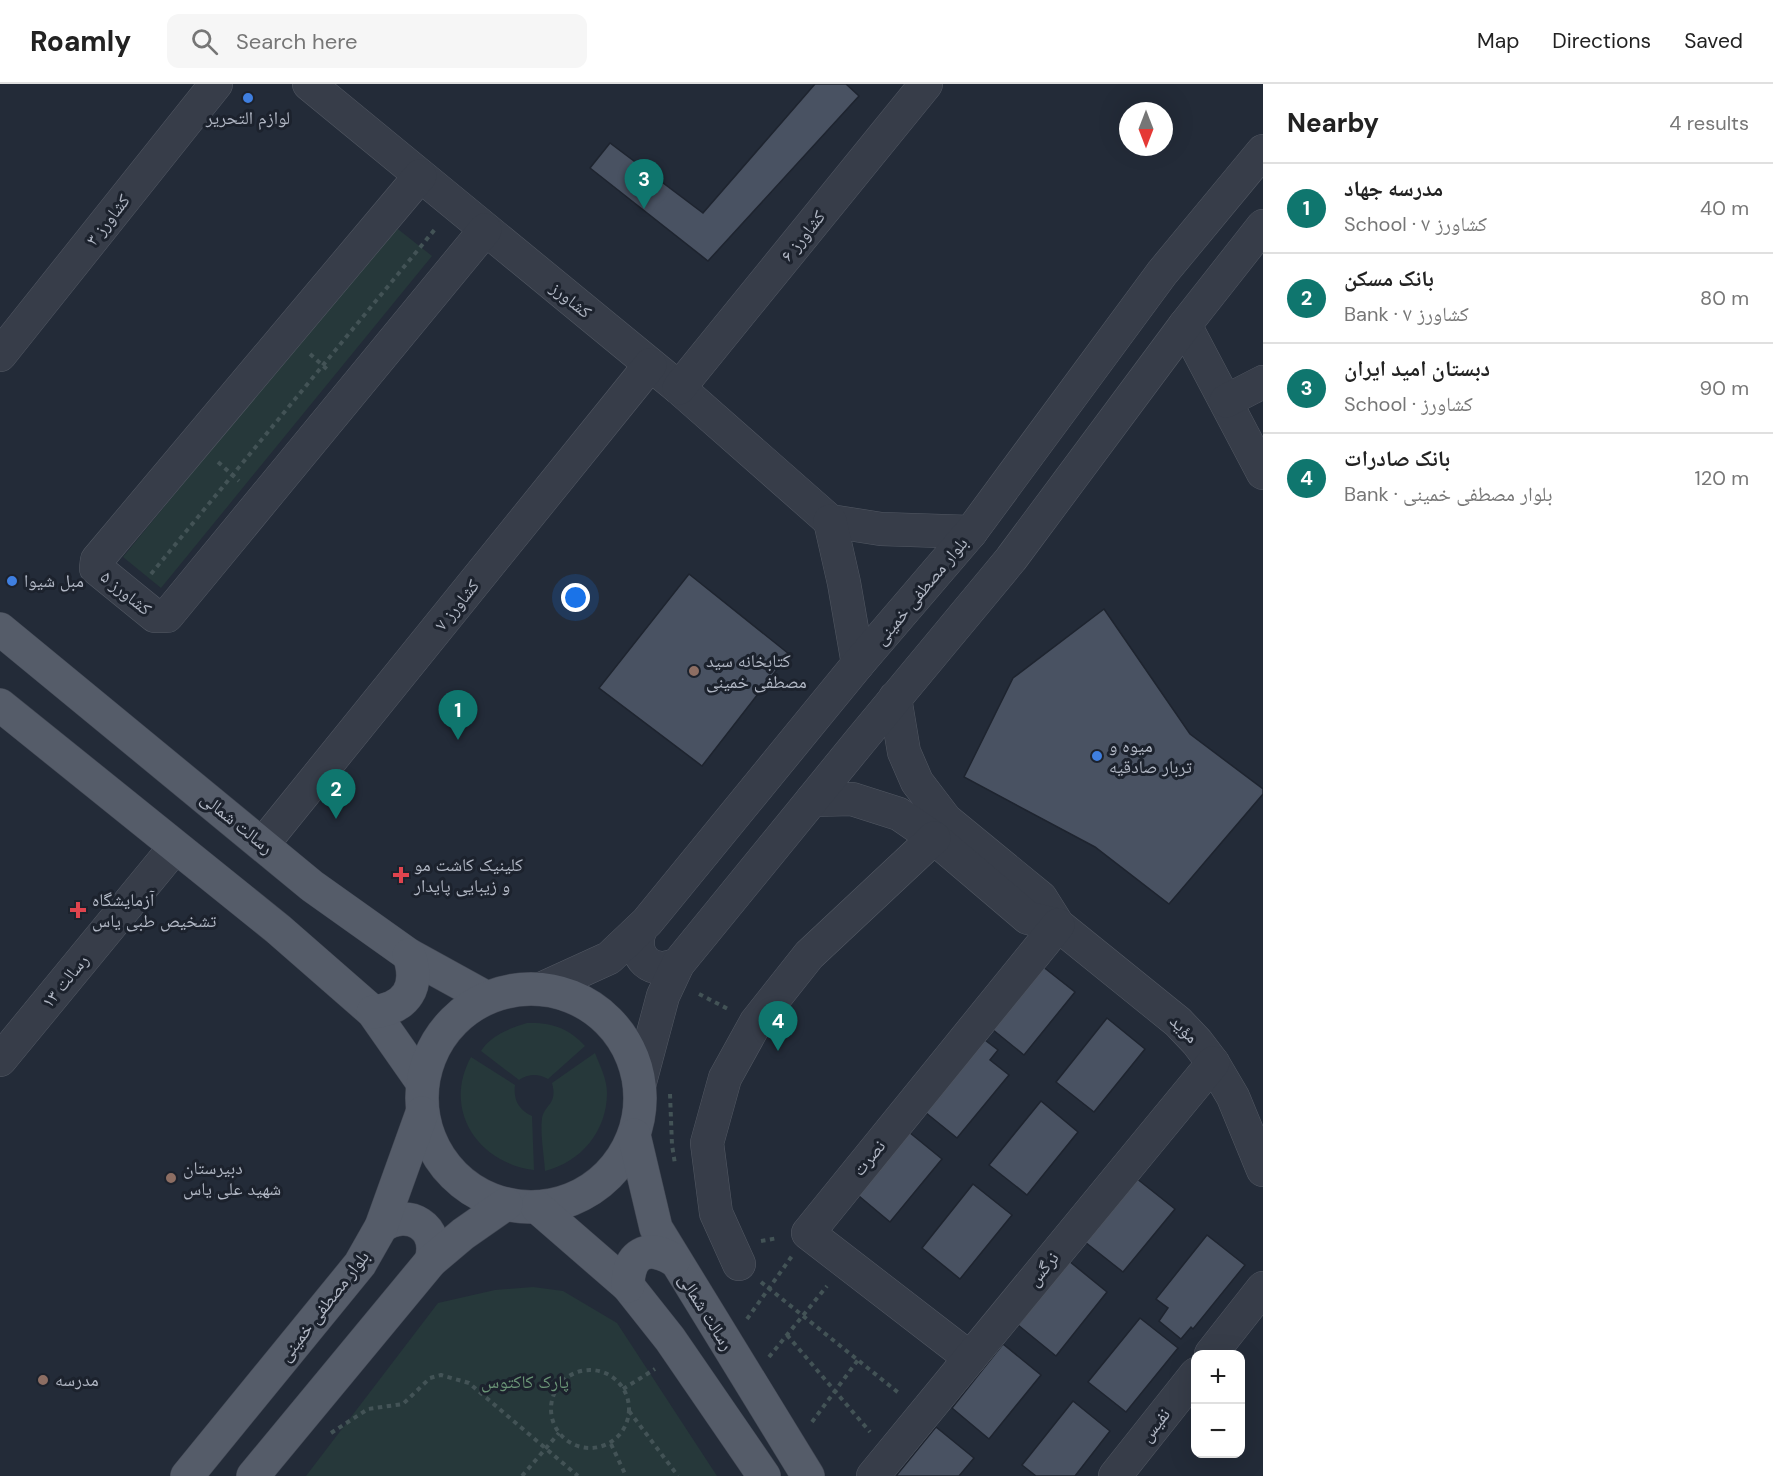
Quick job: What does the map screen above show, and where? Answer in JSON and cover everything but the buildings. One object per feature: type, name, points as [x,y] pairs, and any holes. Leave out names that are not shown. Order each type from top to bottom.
[{"type":"main road","name":"رسالت شمالی","points":[[0,629],[312,886],[408,955],[487,998]]},
{"type":"main road","points":[[0,705],[278,930],[373,1012],[422,1097],[431,1144],[449,1172],[475,1192],[521,1206],[628,1286],[680,1353],[764,1476]]},
{"type":"main road","points":[[373,1012],[389,1010],[403,1001],[412,987],[414,971],[408,955]]},
{"type":"main road","name":"بلوار مصطفی خمینی","points":[[187,1476],[360,1264],[381,1227],[422,1097],[434,1047],[456,1018],[487,998],[513,990],[541,990],[569,996],[595,1009],[616,1030],[631,1054],[639,1082],[640,1109],[634,1135]]},
{"type":"main road","name":"رسالت شمالی","points":[[634,1135],[656,1228],[808,1476]]},
{"type":"main road","points":[[253,1476],[431,1261],[463,1234],[521,1206],[568,1201],[596,1186],[619,1163],[634,1135]]},
{"type":"main road","points":[[381,1227],[398,1219],[416,1221],[424,1226],[433,1242],[434,1252],[431,1261]]},
{"type":"main road","points":[[628,1286],[628,1271],[635,1259],[647,1252],[662,1252],[674,1260]]},
{"type":"street","name":"کشاورز ۳","points":[[0,356],[216,84]]},
{"type":"street","name":"کشاورز","points":[[309,84],[679,388],[830,521]]},
{"type":"street","name":"کشاورز ۶","points":[[679,388],[926,84]]},
{"type":"street","name":"بلوار مصطفی خمینی","points":[[541,990],[609,958],[639,930],[858,664],[971,532],[1162,273],[1263,151]]},
{"type":"street","name":"کشاورز ۵","points":[[420,176],[95,564],[96,568],[155,616],[167,616],[485,230]]},
{"type":"street","points":[[639,1082],[663,996],[678,964],[1011,559],[1185,325],[1263,226]]},
{"type":"street","points":[[1185,325],[1263,473]]},
{"type":"street","name":"کشاورز ۷","points":[[263,844],[651,365]]},
{"type":"street","points":[[1226,400],[1263,382]]},
{"type":"street","points":[[858,664],[844,583],[830,521],[881,529],[971,532]]},
{"type":"street","name":"مؤید","points":[[896,698],[904,752],[916,782],[946,820],[1041,898],[1058,925],[1178,1022],[1197,1042],[1213,1063],[1233,1097],[1263,1170]]},
{"type":"street","name":"مؤید","points":[[812,800],[852,799],[899,814],[934,838],[1028,918],[1058,925]]},
{"type":"street","points":[[739,1264],[716,1213],[707,1143],[725,1078],[756,1022],[809,955],[934,838]]},
{"type":"street","name":"رسالت ۱۳","points":[[0,1060],[175,847]]},
{"type":"street","name":"نصرت","points":[[808,1233],[1058,925]]},
{"type":"street","points":[[639,930],[637,949],[650,965],[659,969],[678,964]]},
{"type":"street","name":"نرگس","points":[[881,1466],[1213,1063]]},
{"type":"street","points":[[808,1233],[970,1358]]},
{"type":"street","points":[[1214,1350],[1263,1288]]},
{"type":"street","name":"نفیس","points":[[1115,1476],[1191,1380]]},
{"type":"path","points":[[131,597],[455,205]]},
{"type":"path","points":[[286,335],[353,390]]},
{"type":"path","points":[[196,442],[262,501]]},
{"type":"path","points":[[743,1324],[808,1233]]},
{"type":"path","points":[[766,1362],[846,1262]]},
{"type":"path","points":[[739,1264],[924,1413]]},
{"type":"path","points":[[787,1335],[835,1391],[881,1466]]},
{"type":"path","points":[[623,1389],[680,1353]]},
{"type":"path","points":[[809,1424],[858,1360]]},
{"type":"path","points":[[594,1369],[617,1379],[630,1400],[629,1410],[627,1425],[611,1444],[586,1449],[563,1440],[550,1418],[552,1393],[569,1374],[594,1369]]},
{"type":"path","points":[[284,1439],[324,1437],[368,1409],[404,1404],[430,1378],[441,1375],[469,1383],[578,1476]]},
{"type":"path","points":[[629,1410],[678,1476]]},
{"type":"path","points":[[522,1476],[559,1432]]},
{"type":"path","points":[[611,1444],[626,1476]]},
{"type":"green space","points":[[394,226],[432,256],[161,588],[123,557]]},
{"type":"green space","points":[[527,1023],[559,1027],[573,1035],[585,1046],[548,1079],[533,1075],[519,1080],[481,1051],[495,1037]]},
{"type":"green space","points":[[595,1053],[607,1088],[606,1107],[597,1132],[590,1143],[570,1160],[545,1171],[542,1118],[552,1100],[552,1083]]},
{"type":"green space","points":[[471,1057],[515,1085],[518,1104],[532,1116],[534,1170],[496,1157],[471,1131],[463,1114],[461,1096],[463,1077]]},
{"type":"green space","name":"پارک کاکتوس","points":[[533,1287],[563,1291],[617,1323],[717,1476],[306,1476],[438,1303],[495,1290]]},
{"type":"place","name":"لوازم التحریر","points":[[248,98]]},
{"type":"place","name":"دبستان امید ایران","points":[[644,209]]},
{"type":"place","name":"مبل شیوا","points":[[12,581]]},
{"type":"place","name":"کتابخانه سید مصطفی خمینی","points":[[694,671]]},
{"type":"place","name":"مدرسه جهاد","points":[[458,740]]},
{"type":"place","name":"میوه و تربار صادقیه","points":[[1097,756]]},
{"type":"place","name":"بانک مسکن","points":[[336,819]]},
{"type":"place","name":"کلینیک کاشت مو و زیبایی پایدار","points":[[401,875]]},
{"type":"place","name":"آزمایشگاه تشخیص طبی یاس","points":[[78,910]]},
{"type":"place","name":"بانک صادرات","points":[[778,1051]]},
{"type":"place","name":"دبیرستان شهید علی یاس","points":[[171,1178]]},
{"type":"place","name":"مدرسه","points":[[43,1380]]}]
